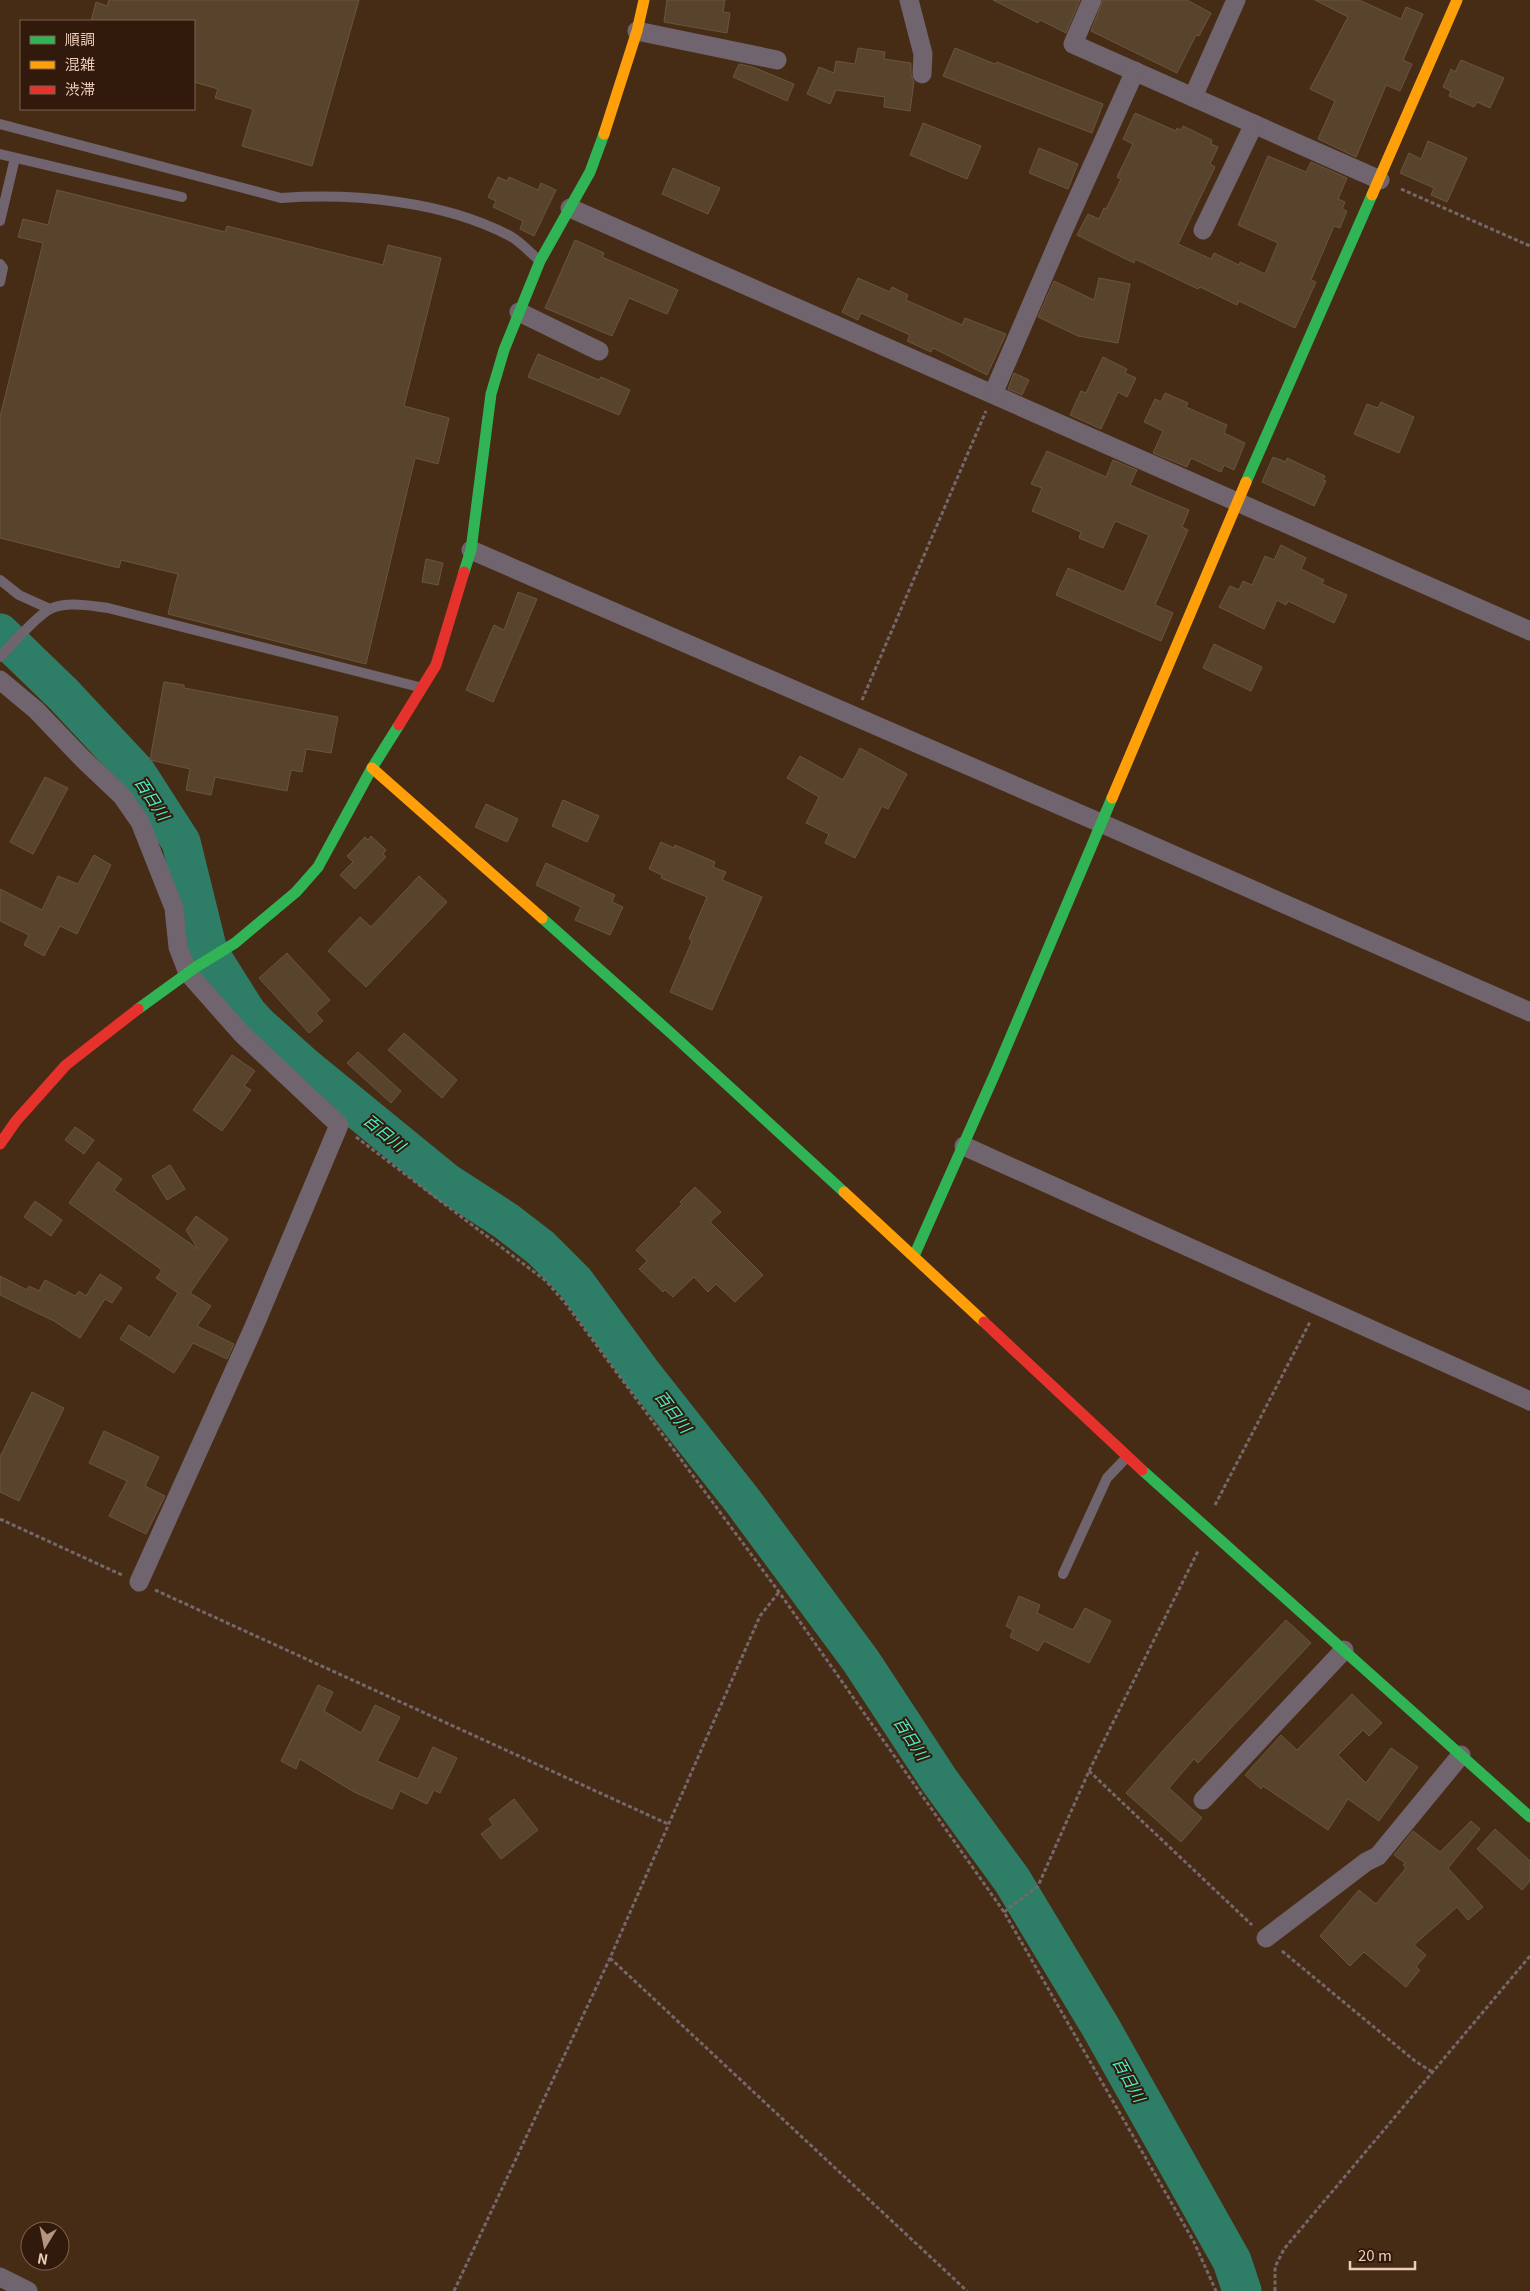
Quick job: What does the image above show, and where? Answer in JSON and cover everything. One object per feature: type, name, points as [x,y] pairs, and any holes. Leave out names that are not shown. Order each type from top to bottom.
[{"type":"street","points":[[0,1144],[8,1117],[66,1065],[192,970],[235,943],[296,892],[318,867],[372,768],[436,665],[471,550],[491,394],[504,350],[540,261],[590,172],[608,126],[637,31],[644,0]]},
{"type":"street","points":[[909,0],[923,54],[922,74]]},
{"type":"street","points":[[1092,0],[1073,44],[1380,180]]},
{"type":"street","points":[[1193,97],[1236,0]]},
{"type":"street","points":[[914,1256],[964,1146],[1103,824],[1237,502],[1380,180],[1457,0]]},
{"type":"street","points":[[637,31],[777,60]]},
{"type":"street","points":[[993,394],[1063,230],[1135,71]]},
{"type":"street","points":[[1203,230],[1254,124]]},
{"type":"street","points":[[570,208],[1530,631]]},
{"type":"street","points":[[519,312],[599,351]]},
{"type":"street","points":[[471,550],[1103,824],[1530,1012]]},
{"type":"street","points":[[0,680],[36,710],[122,796],[140,822],[174,908],[178,947],[192,970],[242,1034],[339,1125],[253,1329],[139,1582]]},
{"type":"street","points":[[372,768],[674,1035],[914,1256],[1127,1457],[1530,1817]]},
{"type":"street","points":[[964,1146],[1530,1401]]},
{"type":"street","points":[[1203,1800],[1344,1650]]},
{"type":"street","points":[[1266,1938],[1366,1862],[1378,1856],[1461,1755]]},
{"type":"street","points":[[0,2277],[28,2291]]},
{"type":"lane","points":[[0,124],[281,198],[317,196],[362,198],[419,206],[474,220],[512,237],[540,261]]},
{"type":"lane","points":[[0,154],[182,197]]},
{"type":"lane","points":[[0,222],[15,158]]},
{"type":"lane","points":[[0,264],[4,268],[0,282]]},
{"type":"lane","points":[[0,580],[19,595],[50,609]]},
{"type":"lane","points":[[0,657],[50,609],[67,605],[108,608],[422,688]]},
{"type":"lane","points":[[1064,1574],[1106,1478],[1127,1457]]},
{"type":"path","points":[[1380,180],[1530,246]]},
{"type":"path","points":[[855,716],[993,394]]},
{"type":"path","points":[[339,1125],[546,1281],[566,1304],[779,1592],[1004,1912],[1194,2242],[1216,2291]]},
{"type":"path","points":[[1004,1912],[1038,1886],[1089,1772],[1209,1529],[1214,1507],[1319,1306]]},
{"type":"path","points":[[0,1519],[668,1824]]},
{"type":"path","points":[[454,2291],[610,1958],[760,1616],[779,1592]]},
{"type":"path","points":[[1275,2291],[1274,2267],[1284,2250],[1530,1956]]},
{"type":"path","points":[[610,1958],[967,2291]]},
{"type":"building","points":[[109,0],[359,0],[312,166],[242,146],[253,109],[215,98],[218,89],[195,82],[195,20],[91,20],[96,2],[107,6]]},
{"type":"building","points":[[667,0],[725,0],[723,12],[730,13],[727,33],[664,22]]},
{"type":"building","points":[[993,0],[1080,0],[1066,33],[1040,20],[1038,23]]},
{"type":"building","points":[[1103,0],[1187,0],[1211,13],[1199,36],[1196,35],[1177,73],[1091,31]]},
{"type":"building","points":[[1315,0],[1359,0],[1401,19],[1406,7],[1423,14],[1403,60],[1412,64],[1400,91],[1386,85],[1356,157],[1318,139],[1335,101],[1310,89],[1348,17]]},
{"type":"building","points":[[858,48],[885,52],[884,59],[911,63],[911,74],[914,82],[910,111],[884,107],[885,97],[836,90],[830,104],[807,94],[819,67],[834,73],[836,61],[855,64]]},
{"type":"building","points":[[955,48],[995,64],[997,62],[1103,104],[1092,133],[943,76]]},
{"type":"building","points":[[1461,60],[1504,78],[1490,108],[1477,102],[1474,107],[1449,96],[1451,91],[1443,87],[1451,69],[1455,72]]},
{"type":"building","points":[[739,64],[753,67],[794,84],[787,101],[733,77]]},
{"type":"building","points":[[1135,113],[1176,131],[1177,128],[1181,130],[1183,126],[1212,140],[1211,144],[1218,147],[1210,164],[1215,167],[1178,244],[1211,259],[1214,253],[1239,265],[1240,262],[1265,274],[1278,243],[1238,225],[1268,156],[1306,172],[1311,162],[1347,178],[1338,199],[1345,202],[1342,209],[1347,211],[1340,228],[1334,226],[1311,280],[1316,282],[1295,328],[1239,301],[1237,305],[1135,259],[1134,263],[1077,235],[1088,214],[1099,219],[1121,179],[1117,177],[1133,144],[1123,139]]},
{"type":"building","points":[[923,123],[981,146],[967,179],[910,155]]},
{"type":"building","points":[[1428,141],[1467,158],[1447,202],[1431,195],[1434,188],[1400,173],[1409,153],[1421,159]]},
{"type":"building","points":[[1039,148],[1078,164],[1068,189],[1029,173]]},
{"type":"building","points":[[673,168],[720,188],[708,214],[662,194]]},
{"type":"building","points":[[498,177],[507,181],[509,177],[538,190],[541,183],[556,190],[534,236],[520,229],[523,221],[493,207],[496,201],[488,197]]},
{"type":"building","points":[[57,190],[225,232],[227,226],[383,265],[388,245],[441,258],[404,406],[449,418],[438,464],[415,458],[366,664],[168,614],[178,574],[121,560],[119,568],[0,538],[0,417],[43,243],[18,237],[23,219],[48,225]]},
{"type":"building","points":[[575,240],[604,253],[602,257],[678,290],[667,314],[629,298],[612,336],[545,308]]},
{"type":"building","points":[[858,278],[890,292],[892,287],[908,295],[906,300],[962,325],[965,318],[1006,334],[987,375],[933,348],[931,352],[907,341],[910,335],[861,313],[858,320],[842,312]]},
{"type":"building","points":[[1099,278],[1130,284],[1118,343],[1078,336],[1038,317],[1054,281],[1094,300]]},
{"type":"building","points":[[538,354],[599,380],[601,377],[630,390],[619,415],[528,377]]},
{"type":"building","points":[[1103,357],[1127,369],[1125,373],[1136,378],[1127,397],[1118,392],[1101,429],[1070,415],[1081,391],[1086,393]]},
{"type":"building","points":[[1014,373],[1029,380],[1022,395],[1008,389]]},
{"type":"building","points":[[1165,393],[1188,403],[1186,407],[1227,425],[1224,433],[1245,443],[1234,470],[1224,465],[1221,472],[1191,458],[1187,467],[1153,453],[1163,431],[1144,422],[1155,399],[1161,402]]},
{"type":"building","points":[[1381,402],[1414,417],[1399,453],[1354,434],[1367,404],[1378,408]]},
{"type":"building","points":[[1047,451],[1106,477],[1113,460],[1137,470],[1130,485],[1189,510],[1182,527],[1188,530],[1155,605],[1173,613],[1161,641],[1056,595],[1068,568],[1124,592],[1149,535],[1115,521],[1103,548],[1079,538],[1081,532],[1032,511],[1042,488],[1031,484]]},
{"type":"building","points":[[1273,457],[1286,462],[1287,458],[1325,476],[1323,480],[1326,481],[1314,506],[1262,482]]},
{"type":"building","points":[[1281,545],[1306,558],[1301,569],[1324,580],[1322,584],[1347,595],[1334,623],[1288,601],[1286,605],[1277,600],[1264,629],[1219,607],[1230,586],[1239,590],[1243,581],[1252,585],[1265,556],[1274,560]]},
{"type":"building","points":[[426,559],[443,563],[438,585],[422,582]]},
{"type":"building","points":[[518,592],[537,599],[493,702],[466,690],[494,625],[504,630]]},
{"type":"building","points":[[1214,644],[1262,667],[1251,691],[1203,668]]},
{"type":"building","points":[[164,682],[184,685],[184,688],[338,717],[331,753],[306,749],[302,772],[291,770],[287,791],[215,777],[211,795],[186,790],[190,769],[150,760]]},
{"type":"building","points":[[860,748],[907,774],[888,809],[882,806],[855,858],[825,843],[829,834],[806,823],[819,797],[787,778],[800,756],[843,780]]},
{"type":"building","points":[[45,777],[68,788],[33,854],[10,842]]},
{"type":"building","points":[[563,800],[599,816],[587,842],[552,826]]},
{"type":"building","points":[[486,804],[518,819],[507,842],[475,827]]},
{"type":"building","points":[[371,836],[386,850],[383,854],[386,857],[355,889],[340,875],[353,862],[347,856],[365,837],[368,840]]},
{"type":"building","points":[[661,842],[674,848],[675,845],[715,862],[713,867],[726,872],[722,880],[762,897],[712,1010],[670,992],[692,941],[689,939],[707,897],[661,878],[662,875],[649,869]]},
{"type":"building","points":[[94,855],[111,865],[77,934],[60,926],[44,956],[24,945],[29,935],[0,921],[0,889],[42,910],[58,876],[78,884]]},
{"type":"building","points":[[546,863],[615,895],[612,902],[623,907],[610,935],[575,920],[581,907],[536,885]]},
{"type":"building","points":[[419,876],[447,902],[366,987],[328,951],[360,917],[371,927]]},
{"type":"building","points":[[287,953],[330,1000],[316,1013],[323,1021],[309,1033],[259,978]]},
{"type":"building","points":[[404,1033],[457,1080],[442,1098],[388,1050]]},
{"type":"building","points":[[358,1052],[401,1091],[391,1103],[347,1063]]},
{"type":"building","points":[[232,1055],[255,1071],[244,1086],[251,1090],[222,1131],[193,1110]]},
{"type":"building","points":[[75,1127],[94,1140],[84,1154],[65,1140]]},
{"type":"building","points":[[98,1162],[122,1179],[114,1190],[198,1249],[186,1230],[196,1216],[228,1239],[190,1293],[211,1306],[197,1326],[234,1344],[227,1359],[193,1343],[174,1373],[120,1339],[129,1325],[150,1338],[178,1293],[156,1278],[162,1270],[69,1203]]},
{"type":"building","points":[[170,1165],[185,1189],[167,1200],[152,1176]]},
{"type":"building","points":[[695,1187],[721,1212],[710,1222],[763,1275],[735,1302],[716,1284],[708,1292],[694,1277],[673,1297],[665,1290],[663,1292],[639,1269],[647,1261],[636,1250],[682,1204],[680,1202]]},
{"type":"building","points":[[35,1201],[62,1220],[51,1236],[24,1217]]},
{"type":"building","points":[[100,1274],[122,1288],[112,1303],[105,1299],[80,1338],[54,1321],[0,1295],[0,1276],[27,1290],[29,1286],[39,1291],[45,1280],[75,1296],[79,1291],[86,1296]]},
{"type":"building","points":[[32,1392],[64,1408],[19,1501],[0,1492],[0,1457]]},
{"type":"building","points":[[104,1431],[159,1457],[145,1486],[165,1496],[146,1534],[109,1516],[127,1481],[89,1463]]},
{"type":"building","points":[[1019,1596],[1040,1605],[1037,1613],[1073,1630],[1085,1608],[1111,1621],[1089,1663],[1044,1641],[1038,1651],[1010,1637],[1013,1630],[1006,1626]]},
{"type":"building","points":[[1286,1620],[1311,1643],[1198,1763],[1194,1759],[1169,1788],[1202,1818],[1181,1842],[1126,1793],[1167,1746]]},
{"type":"building","points":[[318,1685],[333,1692],[324,1711],[361,1733],[375,1705],[400,1717],[377,1761],[418,1779],[433,1747],[457,1758],[440,1793],[434,1790],[427,1804],[400,1791],[392,1809],[354,1792],[300,1759],[296,1769],[281,1761]]},
{"type":"building","points":[[1352,1694],[1382,1723],[1369,1736],[1363,1730],[1338,1755],[1366,1783],[1391,1748],[1418,1767],[1379,1821],[1348,1799],[1328,1830],[1263,1786],[1261,1789],[1245,1775],[1281,1735],[1297,1750]]},
{"type":"building","points":[[514,1799],[538,1830],[501,1859],[481,1834],[493,1825],[489,1819]]},
{"type":"building","points":[[1471,1821],[1480,1829],[1448,1868],[1483,1907],[1468,1920],[1457,1907],[1414,1945],[1426,1955],[1416,1967],[1420,1970],[1406,1987],[1364,1952],[1350,1966],[1320,1936],[1359,1890],[1376,1904],[1406,1868],[1403,1865],[1405,1863],[1394,1855],[1413,1831],[1440,1852]]},
{"type":"building","points":[[1495,1829],[1530,1861],[1530,1881],[1522,1890],[1477,1849]]},
{"type":"waterway","name":"百日川","points":[[0,633],[64,695],[136,772],[181,842],[208,951],[247,1013],[304,1066],[446,1182],[506,1221],[541,1248],[575,1282],[641,1372],[742,1500],[861,1661],[939,1780],[1012,1880],[1100,2026],[1232,2261],[1242,2291]]},
{"type":"traffic: fast","points":[[464,572],[471,550],[491,394],[504,350],[540,261],[590,172],[604,134]]},
{"type":"traffic: fast","points":[[1246,482],[1372,195]]},
{"type":"traffic: fast","points":[[138,1009],[196,967],[235,943],[296,892],[318,867],[372,768],[399,725]]},
{"type":"traffic: fast","points":[[914,1256],[997,1069],[1112,798]]},
{"type":"traffic: fast","points":[[542,918],[844,1192]]},
{"type":"traffic: fast","points":[[1142,1470],[1530,1817]]},
{"type":"traffic: slow","points":[[604,134],[637,31],[644,0]]},
{"type":"traffic: slow","points":[[1372,195],[1457,0]]},
{"type":"traffic: slow","points":[[1112,798],[1246,482]]},
{"type":"traffic: slow","points":[[372,768],[542,918]]},
{"type":"traffic: slow","points":[[844,1192],[984,1322]]},
{"type":"traffic: jam","points":[[399,725],[436,665],[464,572]]},
{"type":"traffic: jam","points":[[0,1144],[16,1121],[66,1065],[138,1009]]},
{"type":"traffic: jam","points":[[984,1322],[1142,1470]]}]
